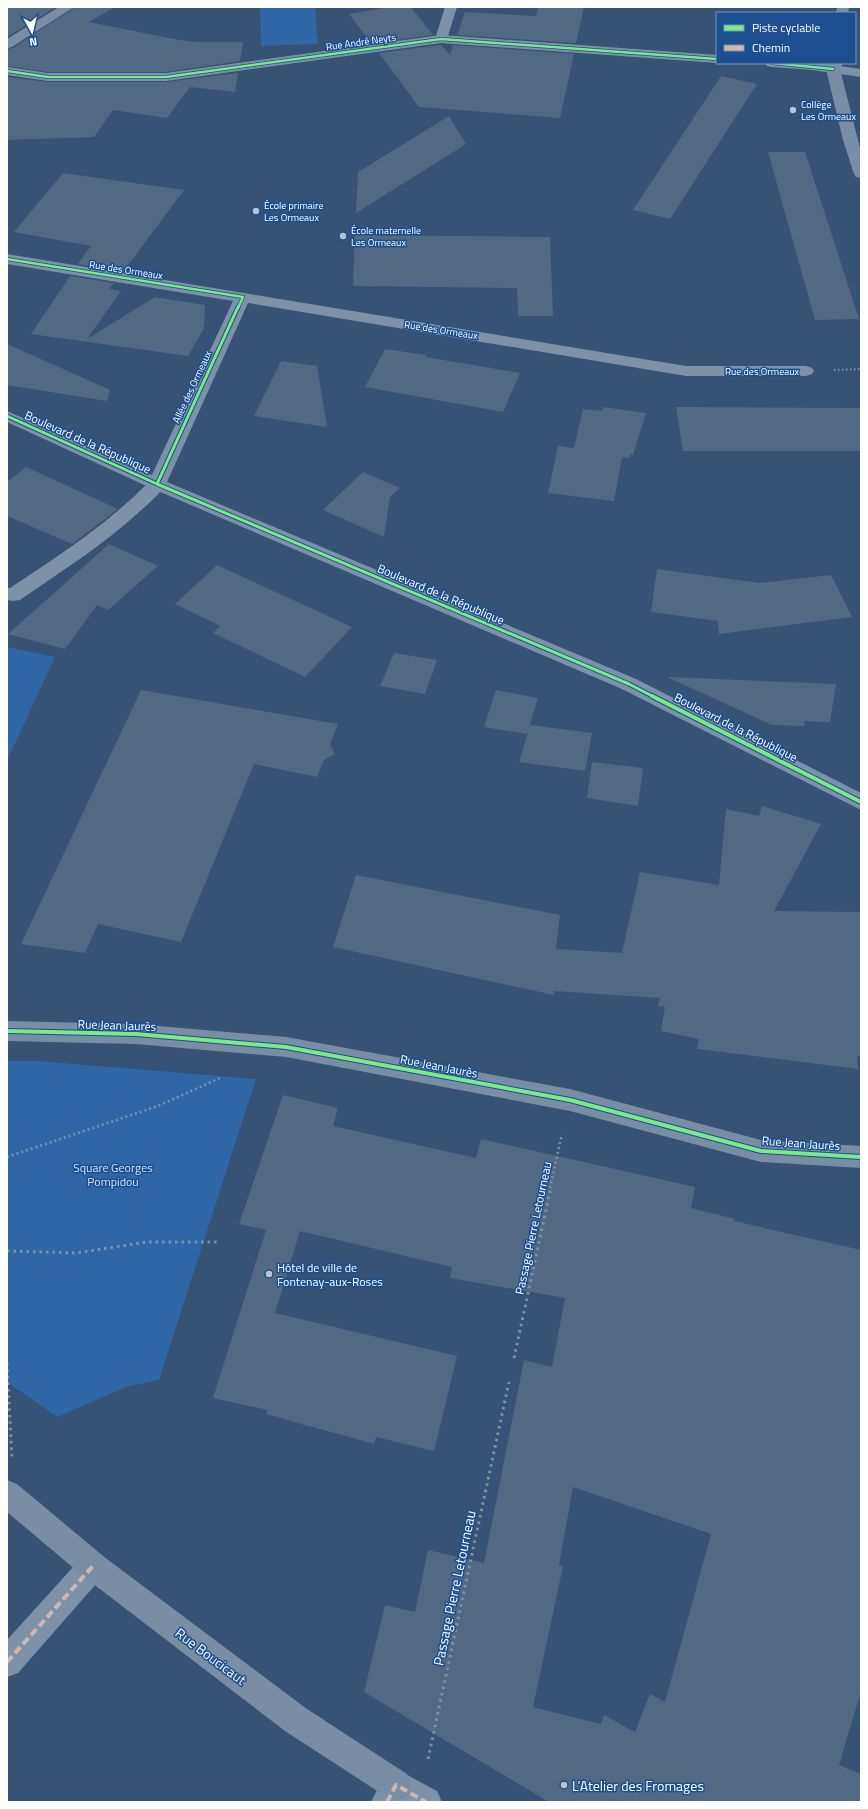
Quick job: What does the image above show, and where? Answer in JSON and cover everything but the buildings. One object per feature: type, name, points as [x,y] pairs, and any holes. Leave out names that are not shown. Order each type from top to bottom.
[{"type":"main road","points":[[7,44],[68,7]]},
{"type":"main road","points":[[834,66],[850,140],[861,174]]},
{"type":"main road","name":"Rue Jean Jaurès","points":[[7,1032],[136,1034],[286,1047],[570,1100],[761,1151],[861,1157]]},
{"type":"main road","name":"Rue Boucicaut","points":[[11,1496],[93,1566],[296,1720],[407,1797]]},
{"type":"street","points":[[441,39],[451,7]]},
{"type":"street","name":"Rue André Neyts","points":[[7,71],[48,77],[166,77],[441,39],[716,59]]},
{"type":"street","points":[[793,64],[834,66],[861,73]]},
{"type":"street","name":"Rue des Ormeaux","points":[[7,259],[686,371],[806,371]]},
{"type":"street","name":"Allée des Ormeaux","points":[[7,594],[13,595],[94,540],[141,502],[157,484],[243,297]]},
{"type":"street","name":"Boulevard de la République","points":[[7,416],[157,484],[629,684],[861,802]]},
{"type":"street","points":[[7,1662],[93,1566]]},
{"type":"path","points":[[7,1157],[158,1106],[229,1073]]},
{"type":"path","points":[[7,1251],[77,1253],[147,1242],[220,1242]]},
{"type":"path","points":[[7,1363],[11,1496]]},
{"type":"green space","points":[[260,7],[315,7],[318,44],[261,46]]},
{"type":"green space","points":[[7,647],[55,657],[7,761]]},
{"type":"green space","name":"Square Georges Pompidou","points":[[7,1061],[38,1061],[256,1079],[159,1380],[129,1386],[57,1417],[7,1382]]},
{"type":"marked path","points":[[7,1662],[93,1566]]},
{"type":"marked path","points":[[387,1802],[396,1785],[426,1802]]},
{"type":"cycle path","points":[[7,71],[48,77],[166,77],[441,39],[716,59]]},
{"type":"cycle path","points":[[782,64],[833,69]]},
{"type":"cycle path","points":[[7,259],[243,297],[157,484]]},
{"type":"cycle path","points":[[7,416],[157,484],[629,684],[861,802]]},
{"type":"cycle path","points":[[7,1031],[136,1034],[286,1047],[570,1100],[761,1151],[861,1157]]},
{"type":"place","name":"Collège Les Ormeaux","points":[[793,110]]},
{"type":"place","name":"École primaire Les Ormeaux","points":[[256,211]]},
{"type":"place","name":"École maternelle Les Ormeaux","points":[[343,236]]},
{"type":"place","name":"Hôtel de ville de Fontenay-aux-Roses","points":[[269,1274]]},
{"type":"place","name":"L'Atelier des Fromages","points":[[564,1785]]}]
